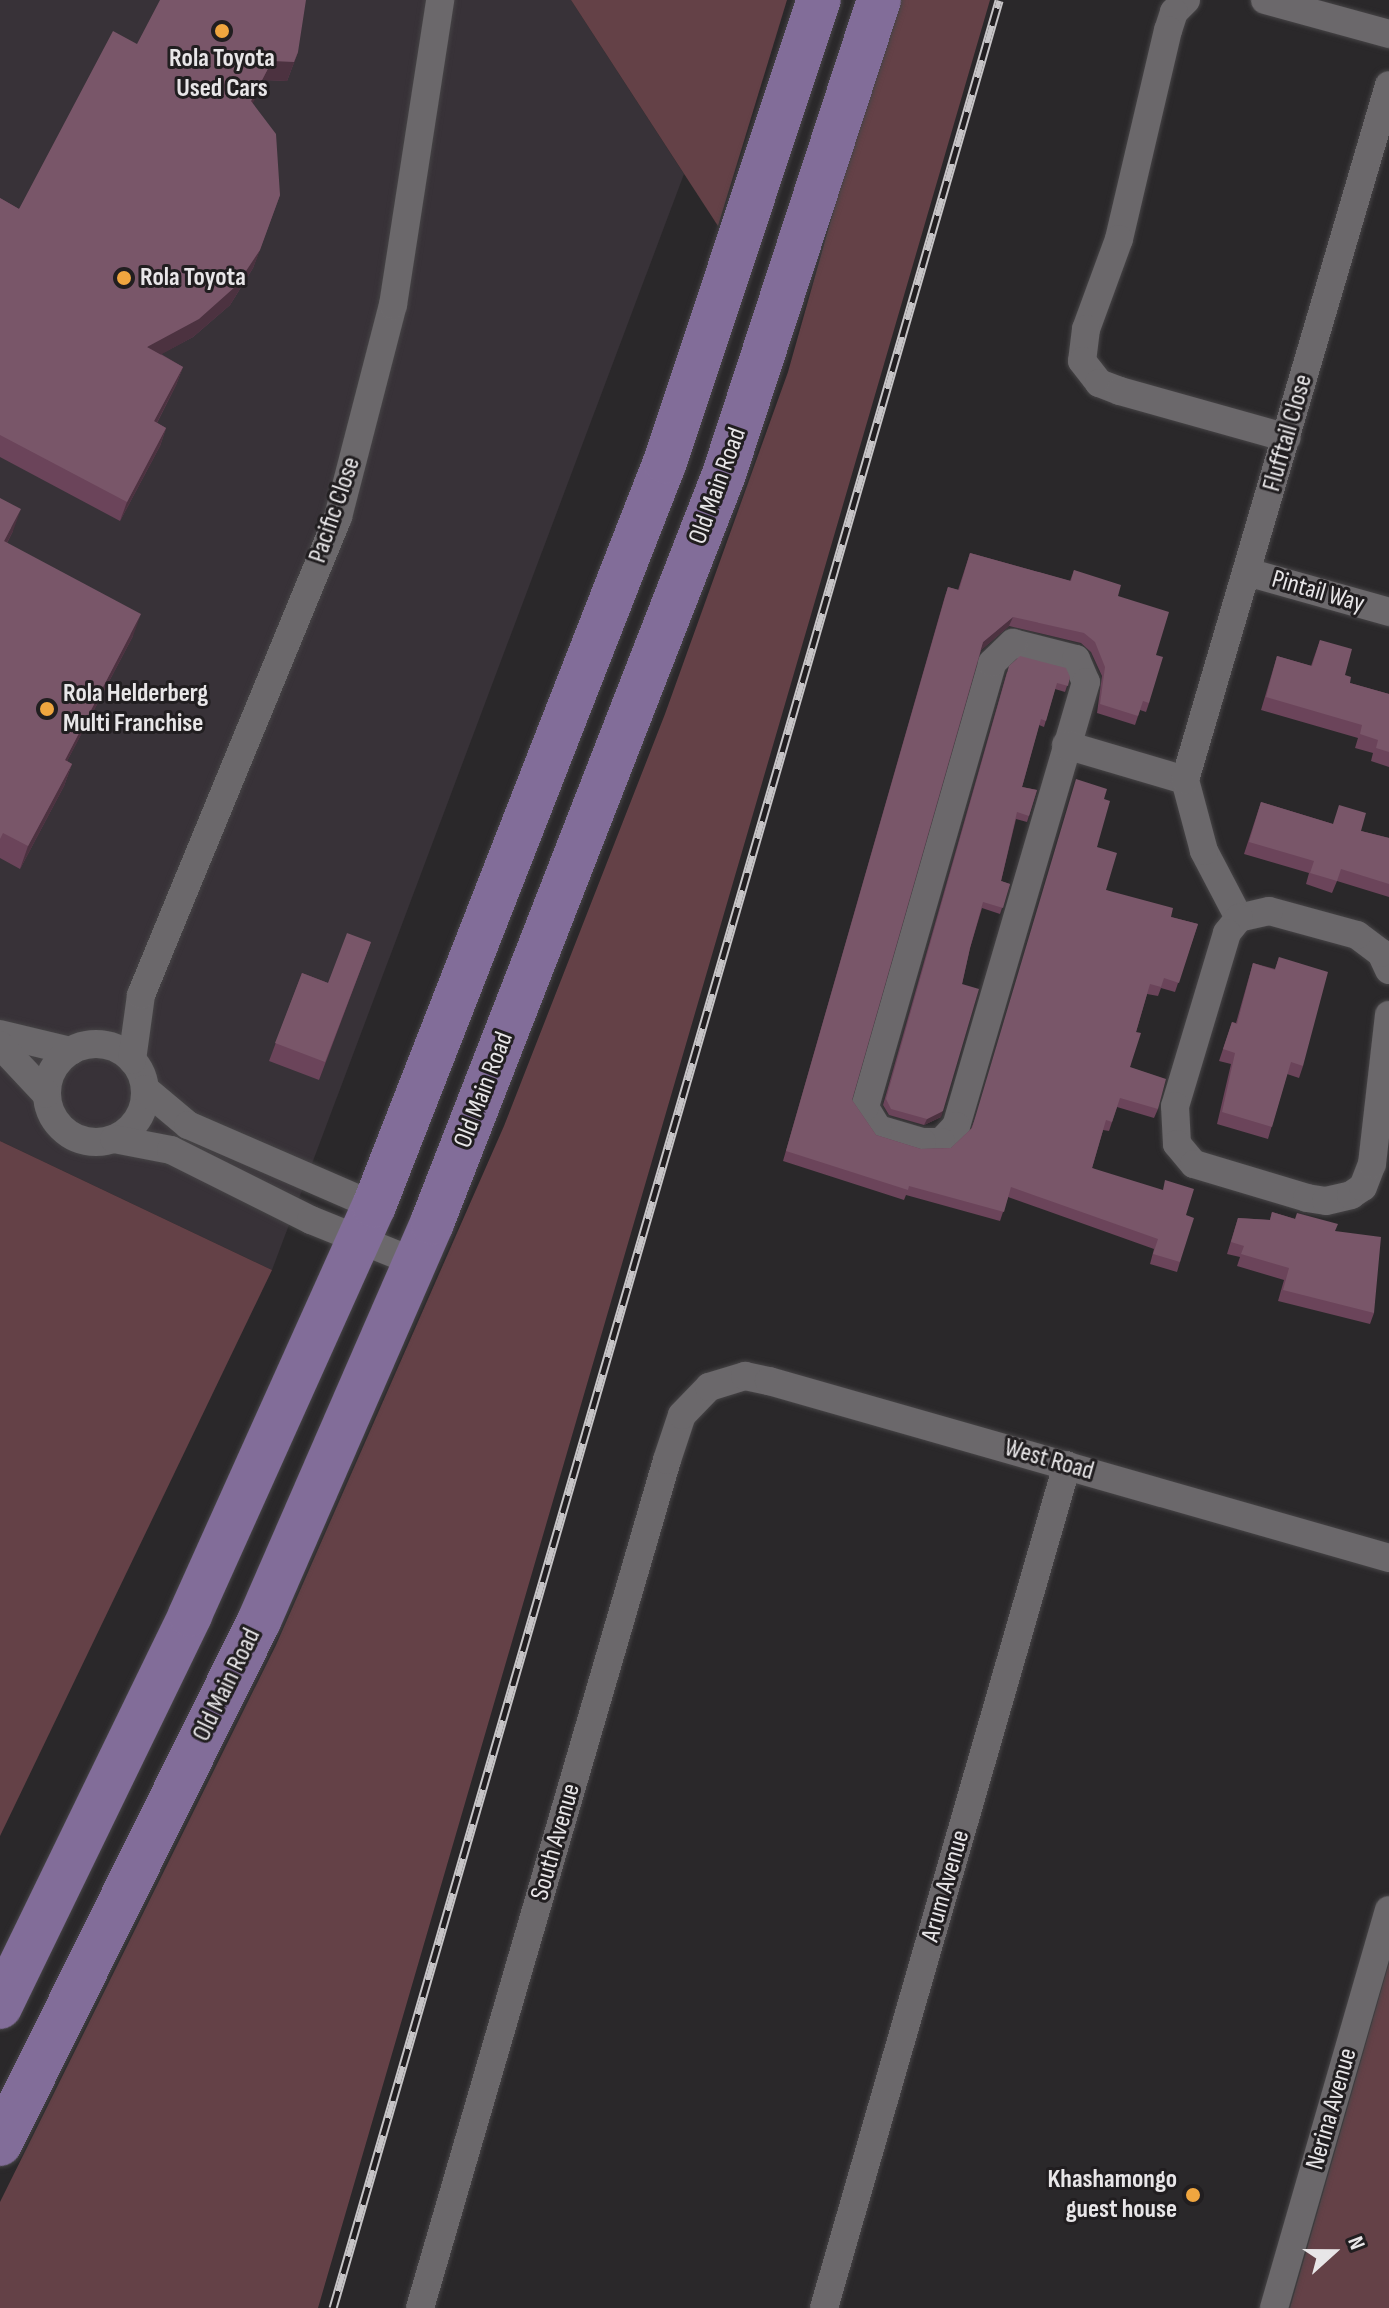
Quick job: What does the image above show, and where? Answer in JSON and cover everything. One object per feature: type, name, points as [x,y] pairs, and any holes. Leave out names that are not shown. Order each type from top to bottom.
[{"type":"main road","points":[[0,2007],[190,1615],[367,1222],[665,462],[819,0]]},
{"type":"main road","name":"Old Main Road","points":[[0,2144],[259,1621],[415,1262],[724,474],[879,0]]},
{"type":"street","name":"Pacific Close","points":[[141,995],[338,517],[393,305],[440,0]]},
{"type":"street","points":[[1186,0],[1174,12],[1168,30],[1122,228],[1086,329],[1082,361],[1099,383],[1120,391],[1287,438]]},
{"type":"street","points":[[1265,0],[1389,34]]},
{"type":"street","name":"Flufftail Close","points":[[1185,780],[1389,85]]},
{"type":"street","name":"Pintail Way","points":[[1247,572],[1389,612]]},
{"type":"street","points":[[1023,643],[1081,663],[1086,682],[1066,745],[956,1126],[946,1139],[933,1143],[878,1129],[867,1116],[867,1096],[992,663],[1004,647],[1023,643]]},
{"type":"street","points":[[1066,745],[1185,780],[1204,851],[1239,918]]},
{"type":"street","points":[[1389,970],[1381,953],[1357,935],[1269,911],[1239,918],[1227,933],[1172,1120],[1177,1144],[1194,1164],[1326,1201],[1363,1187],[1372,1164],[1389,1015]]},
{"type":"street","points":[[46,1094],[53,1069],[141,995]]},
{"type":"street","points":[[132,1060],[141,995]]},
{"type":"street","points":[[0,1034],[81,1047],[113,1047],[132,1060],[145,1089],[188,1125],[367,1222],[415,1262]]},
{"type":"street","points":[[0,1045],[46,1094],[54,1119],[72,1137],[97,1143],[114,1139],[135,1123],[145,1089]]},
{"type":"street","points":[[114,1139],[171,1150],[367,1222]]},
{"type":"street","name":"West Road","points":[[709,1387],[745,1376],[769,1381],[1389,1558]]},
{"type":"street","name":"South Avenue","points":[[420,2308],[667,1460],[682,1415],[709,1387]]},
{"type":"street","name":"Arum Avenue","points":[[824,2308],[1067,1465]]},
{"type":"street","name":"Nerina Avenue","points":[[1274,2308],[1389,1910]]},
{"type":"shaded area","points":[[0,0],[571,0],[684,174],[272,1270],[0,1141]]},
{"type":"shaded area","points":[[571,0],[787,0],[718,226]]},
{"type":"shaded area","points":[[893,0],[990,0],[318,2308],[0,2308],[0,2202],[276,1645],[504,1126],[665,714],[788,372]]},
{"type":"shaded area","points":[[0,1141],[272,1270],[0,1836]]},
{"type":"shaded area","points":[[1389,1963],[1389,2308],[1290,2308]]},
{"type":"building","name":"Rola Toyota","points":[[160,0],[306,0],[294,62],[272,61],[251,101],[276,134],[280,195],[260,250],[236,286],[199,319],[147,347],[183,367],[154,421],[166,428],[127,502],[0,435],[0,198],[19,209],[113,31],[137,44]]},
{"type":"building","name":"Rola Helderberg Multi Franchise","points":[[0,498],[21,509],[4,541],[141,614],[65,760],[72,764],[28,846],[3,833],[0,839]]},
{"type":"building","points":[[970,553],[1071,581],[1074,570],[1121,585],[1118,596],[1169,612],[1156,655],[1163,657],[1149,703],[1143,701],[1138,716],[1100,704],[1105,667],[1095,642],[1084,633],[1013,617],[983,642],[852,1100],[876,1135],[921,1149],[951,1148],[972,1128],[1076,779],[1107,789],[1104,799],[1110,801],[1097,847],[1117,853],[1106,890],[1173,908],[1171,917],[1198,924],[1179,983],[1164,978],[1161,987],[1150,984],[1136,1032],[1141,1033],[1130,1067],[1166,1079],[1158,1109],[1120,1098],[1112,1122],[1106,1120],[1092,1168],[1163,1190],[1165,1180],[1194,1189],[1186,1215],[1194,1218],[1180,1262],[1153,1254],[1158,1239],[1011,1187],[1004,1212],[909,1186],[908,1190],[786,1151],[948,587],[959,590]]},
{"type":"building","points":[[1320,640],[1352,649],[1345,675],[1351,677],[1350,683],[1389,694],[1389,752],[1376,748],[1378,740],[1360,734],[1362,725],[1266,697],[1277,656],[1312,666]]},
{"type":"building","points":[[1020,656],[1066,668],[1070,677],[1068,686],[1057,683],[1046,721],[1041,719],[1022,787],[1037,790],[1029,816],[1017,812],[1001,881],[1010,884],[1003,908],[983,902],[962,984],[979,989],[943,1111],[927,1119],[891,1109],[886,1099],[1009,666]]},
{"type":"building","points":[[1261,802],[1333,824],[1339,805],[1366,813],[1361,831],[1389,838],[1389,884],[1341,869],[1337,881],[1310,873],[1314,861],[1249,842]]},
{"type":"building","points":[[347,933],[371,942],[325,1062],[275,1043],[302,973],[328,983]]},
{"type":"building","points":[[1279,957],[1328,972],[1303,1066],[1291,1062],[1272,1127],[1222,1112],[1235,1053],[1223,1049],[1232,1022],[1237,1024],[1253,963],[1275,970]]},
{"type":"building","points":[[1272,1212],[1295,1219],[1297,1213],[1338,1224],[1335,1231],[1381,1237],[1374,1313],[1283,1290],[1289,1268],[1241,1254],[1244,1246],[1231,1242],[1238,1218],[1270,1220]]},
{"type":"railway","points":[[333,2308],[999,0]]},
{"type":"place","name":"Rola Toyota Used Cars","points":[[222,31]]},
{"type":"place","name":"Rola Toyota","points":[[124,278]]},
{"type":"place","name":"Rola Helderberg Multi Franchise","points":[[47,709]]},
{"type":"place","name":"Khashamongo guest house","points":[[1193,2195]]}]
